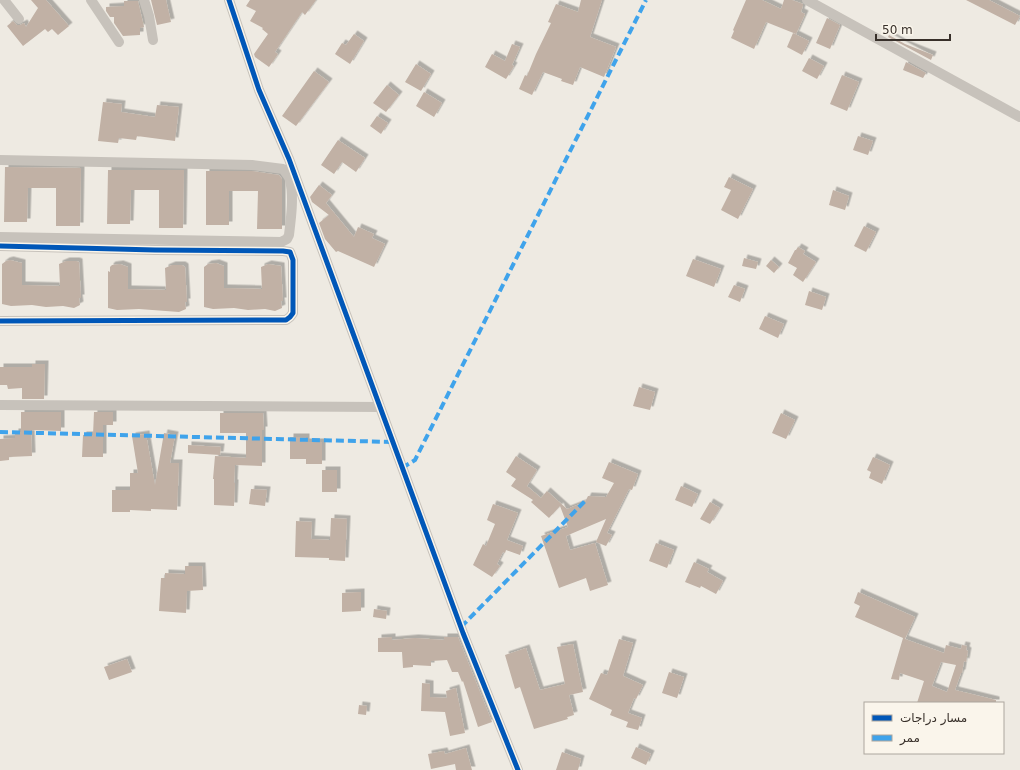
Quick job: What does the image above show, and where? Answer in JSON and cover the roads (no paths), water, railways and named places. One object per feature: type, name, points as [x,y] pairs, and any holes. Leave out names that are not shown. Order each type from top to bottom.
[{"type":"street","points":[[91,0],[119,42]]},
{"type":"street","points":[[144,0],[153,40]]},
{"type":"street","points":[[229,0],[259,90],[289,159],[463,633],[518,770]]},
{"type":"street","points":[[806,0],[1020,118]]},
{"type":"street","points":[[5,5],[19,19]]},
{"type":"street","points":[[0,160],[252,165],[276,167],[283,169],[290,180],[291,200],[289,235],[287,239],[282,242],[0,237]]},
{"type":"street","points":[[0,246],[290,252],[292,255],[293,268],[293,313],[286,320],[0,321]]},
{"type":"street","points":[[0,405],[380,407]]}]
